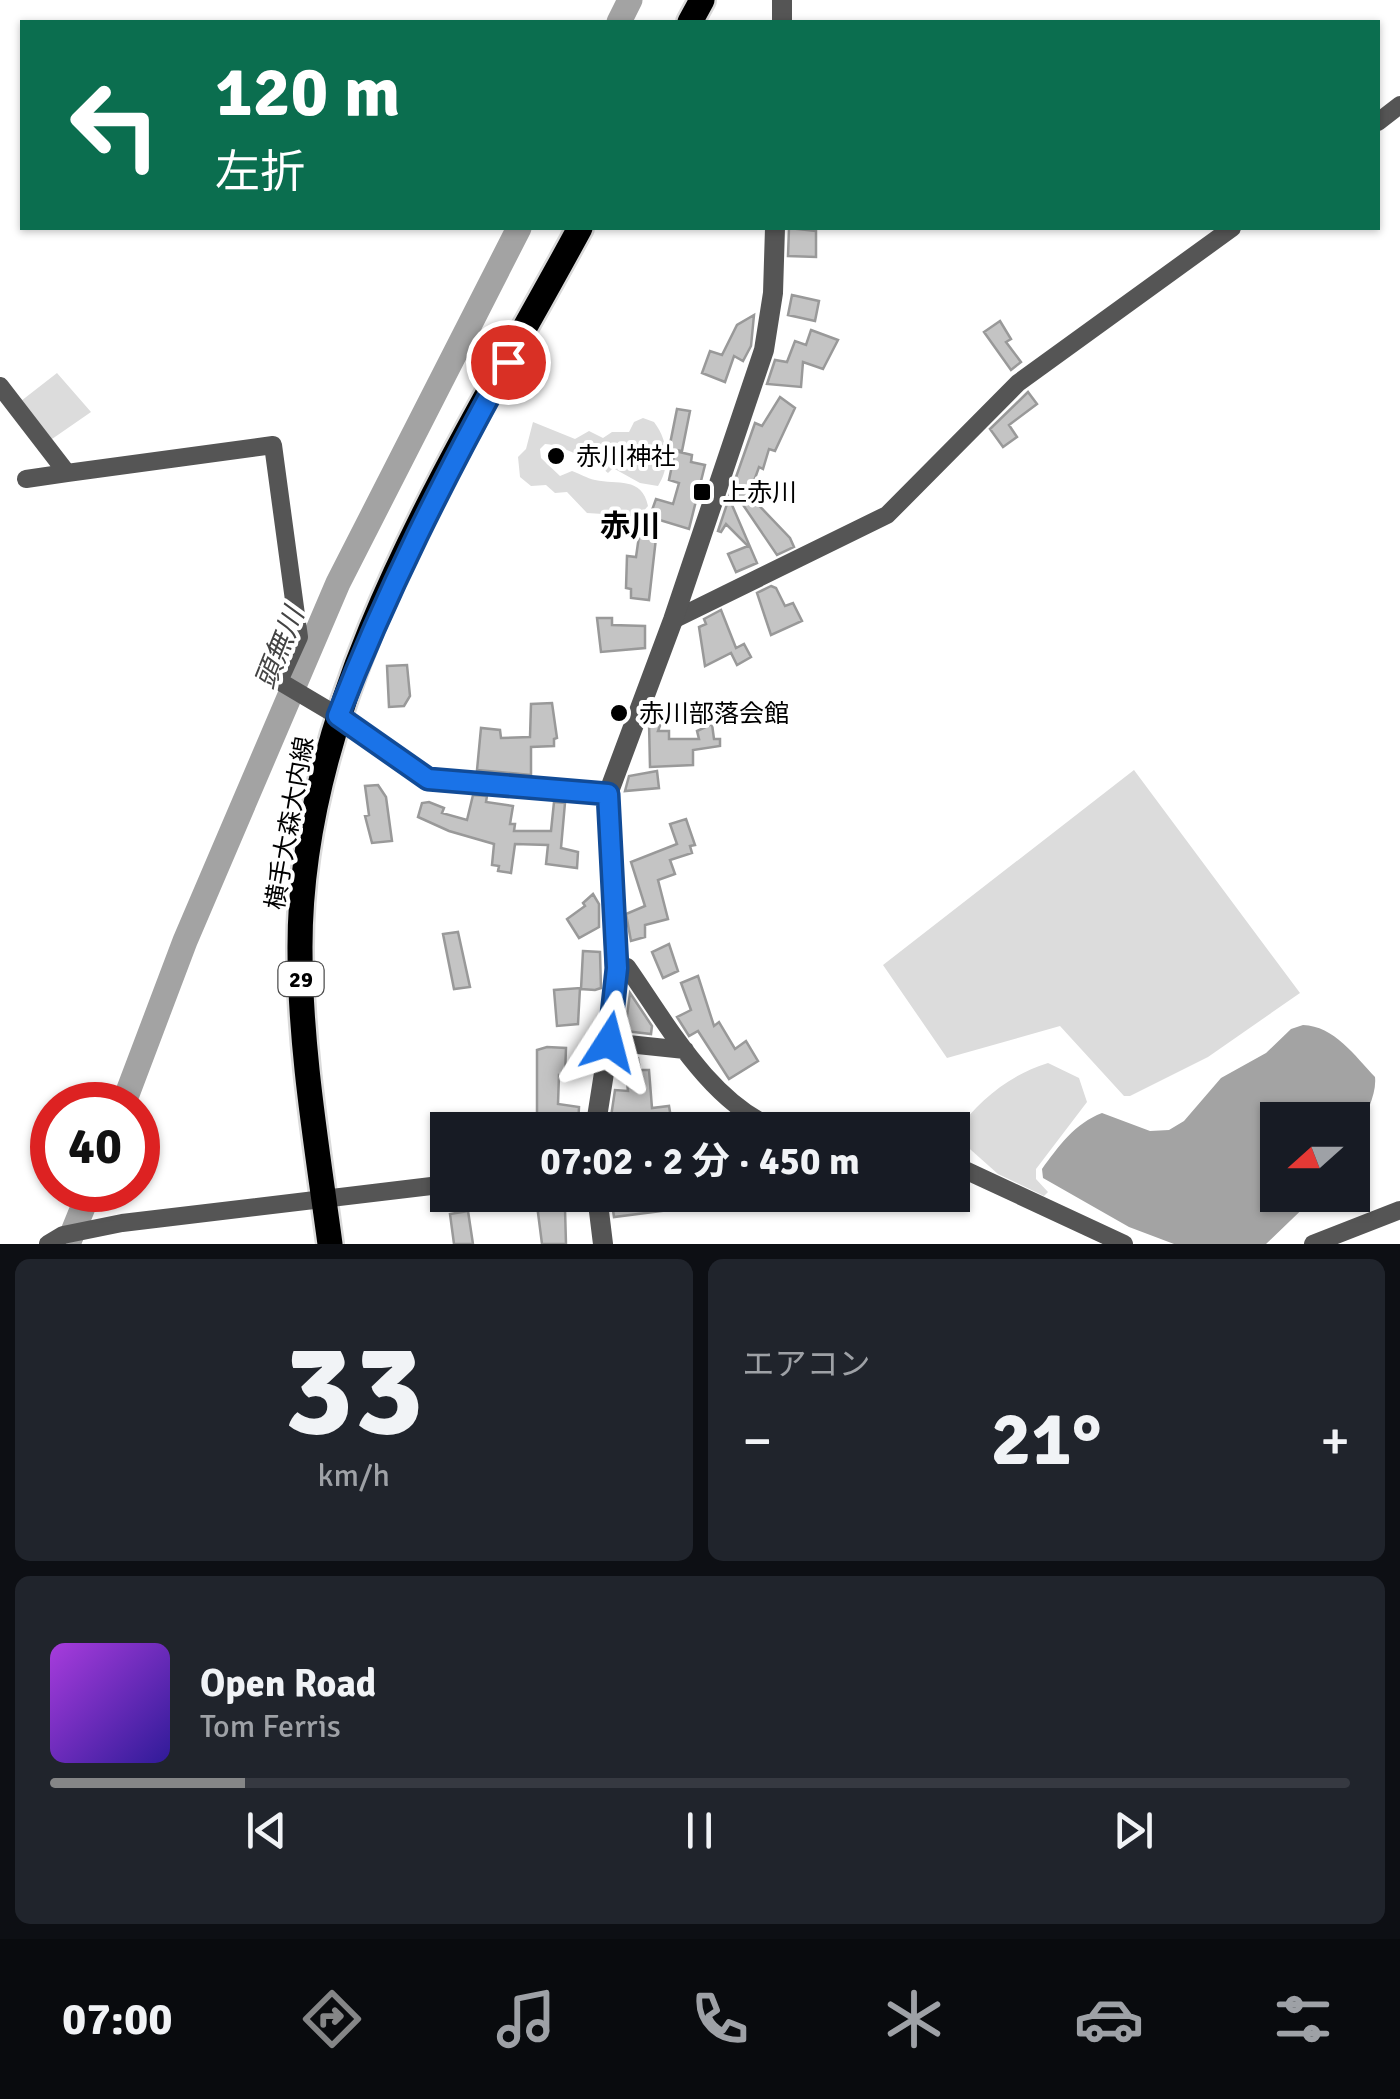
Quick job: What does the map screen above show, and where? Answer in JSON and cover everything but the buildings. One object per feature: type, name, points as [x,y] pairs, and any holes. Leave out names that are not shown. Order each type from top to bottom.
[{"type":"main road","name":"横手大森大内線","points":[[330,1244],[303,1027],[300,946],[320,791],[338,716],[372,627],[426,512],[579,230]]},
{"type":"street","points":[[1380,120],[1400,105]]},
{"type":"street","points":[[598,1112],[617,968],[608,794],[674,620],[764,350],[773,293],[775,230]]},
{"type":"street","points":[[674,620],[887,515],[1018,383],[1229,230]]},
{"type":"street","points":[[0,386],[67,473]]},
{"type":"street","points":[[26,479],[273,445],[299,638],[279,680],[428,779],[608,794]]},
{"type":"street","points":[[617,968],[628,967],[686,1050],[735,1103],[750,1112]]},
{"type":"street","points":[[609,1042],[686,1050]]},
{"type":"street","points":[[970,1172],[1124,1244]]},
{"type":"street","points":[[55,1240],[122,1223],[430,1186]]},
{"type":"street","points":[[1313,1244],[1400,1210]]},
{"type":"street","points":[[599,1212],[604,1244]]},
{"type":"shaded area","points":[[57,373],[91,412],[52,439],[21,401]]},
{"type":"shaded area","points":[[643,418],[654,422],[665,445],[665,470],[658,486],[640,483],[613,468],[608,473],[559,447],[545,444],[540,449],[541,458],[560,476],[572,471],[640,490],[648,506],[634,522],[614,531],[608,529],[603,514],[587,513],[567,492],[555,493],[546,485],[531,486],[520,477],[518,457],[526,449],[533,422],[575,439],[589,431],[603,438],[612,432],[629,432],[634,422]]},
{"type":"shaded area","points":[[1134,770],[1300,993],[1208,1057],[1130,1096],[1124,1096],[1060,1026],[947,1058],[883,965]]},
{"type":"shaded area","points":[[1314,1027],[1343,1044],[1375,1077],[1374,1090],[1370,1103],[1260,1102],[1260,1212],[1299,1212],[1266,1244],[1174,1244],[1129,1227],[1043,1178],[1042,1169],[1061,1144],[1092,1117],[1102,1113],[1150,1131],[1169,1130],[1184,1121],[1221,1078],[1266,1053],[1291,1029]]},
{"type":"shaded area","points":[[1048,1063],[1079,1078],[1087,1102],[1036,1169],[1036,1179],[1048,1192],[1044,1196],[998,1174],[970,1149],[970,1115],[1019,1075]]},
{"type":"waterway","name":"頭無川","points":[[620,20],[630,0]]},
{"type":"waterway","name":"頭無川","points":[[132,1082],[185,941],[338,583],[518,230]]},
{"type":"waterway","name":"頭無川","points":[[68,1244],[81,1212]]},
{"type":"place","name":"赤川神社","points":[[556,456]]},
{"type":"place","name":"上赤川","points":[[702,492]]},
{"type":"place","name":"赤川部落会館","points":[[619,713]]},
{"type":"district","name":"赤川","points":[[630,526]]},
{"type":"route","points":[[508,362],[426,512],[372,627],[338,716],[428,779],[608,794],[617,968],[609,1042]]}]
